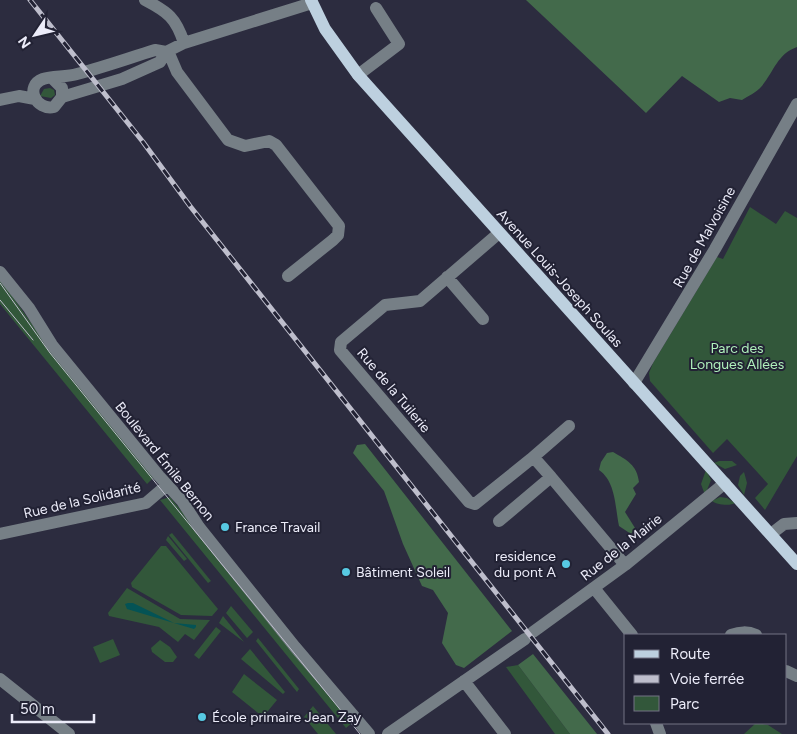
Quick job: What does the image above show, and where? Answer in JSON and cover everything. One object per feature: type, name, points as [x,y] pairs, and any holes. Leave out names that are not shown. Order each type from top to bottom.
[{"type":"main road","name":"Avenue Louis-Joseph Soulas","points":[[312,2],[330,38],[358,75],[797,564]]},
{"type":"street","points":[[145,0],[168,12],[179,28],[184,43]]},
{"type":"street","points":[[34,94],[39,81],[86,72],[155,50],[167,51],[184,43],[312,2]]},
{"type":"street","points":[[358,75],[399,44],[376,8]]},
{"type":"street","points":[[62,97],[122,79],[160,62],[167,51]]},
{"type":"street","points":[[167,51],[177,72],[228,140],[245,146],[269,141],[276,145],[339,226],[338,235],[333,240],[288,276]]},
{"type":"street","points":[[34,94],[41,106],[49,108],[58,104],[62,97],[62,88],[53,79]]},
{"type":"street","points":[[0,95],[34,94]]},
{"type":"street","points":[[0,100],[34,94]]},
{"type":"street","name":"Rue de Malvoisine","points":[[634,383],[715,250],[797,104]]},
{"type":"street","name":"Rue de la Tuilerie","points":[[499,232],[420,301],[385,305],[341,342],[340,350],[468,502],[475,504],[531,458]]},
{"type":"street","name":"Boulevard Émile Bernon","points":[[0,272],[29,308],[52,345],[182,501],[199,526],[295,647],[369,734]]},
{"type":"street","points":[[447,277],[482,319]]},
{"type":"street","points":[[569,426],[531,458],[536,460],[626,564]]},
{"type":"street","points":[[499,521],[551,477]]},
{"type":"street","name":"Rue de la Mairie","points":[[388,734],[529,636],[594,588],[725,483]]},
{"type":"street","name":"Rue de la Solidarité","points":[[0,534],[146,503],[167,485]]},
{"type":"street","points":[[771,534],[784,524],[797,523]]},
{"type":"street","points":[[594,588],[631,634]]},
{"type":"street","points":[[737,634],[749,632],[754,634]]},
{"type":"street","points":[[0,679],[69,734]]},
{"type":"street","points":[[464,681],[504,734]]},
{"type":"green space","points":[[50,88],[54,90],[55,95],[51,98],[40,96],[44,89]]},
{"type":"green space","name":"Parc des Longues Allées","points":[[750,207],[776,224],[785,211],[797,218],[797,456],[765,510],[755,498],[768,484],[727,439],[713,453],[650,381],[649,373],[653,363],[717,257],[723,259]]},
{"type":"green space","points":[[0,279],[46,344],[154,477],[147,484],[0,304]]},
{"type":"green space","points":[[732,461],[737,465],[725,469],[714,463]]},
{"type":"green space","points":[[706,470],[711,480],[705,495],[701,484]]},
{"type":"green space","points":[[744,472],[747,483],[744,495],[738,485],[740,476]]},
{"type":"green space","points":[[170,497],[353,722],[346,728],[160,500]]},
{"type":"green space","points":[[720,497],[727,498],[735,503],[724,505],[712,501]]},
{"type":"green space","points":[[172,533],[211,581],[208,583],[169,535]]},
{"type":"green space","points":[[168,536],[187,559],[184,561],[166,540]]},
{"type":"green space","points":[[161,546],[166,546],[218,609],[212,616],[181,615],[132,587],[131,583]]},
{"type":"green space","points":[[127,588],[180,619],[210,620],[194,640],[185,634],[178,642],[159,627],[109,616],[108,613]]},
{"type":"green space","points":[[231,606],[253,632],[247,638],[226,613]]},
{"type":"green space","points":[[223,616],[244,642],[219,623]]},
{"type":"green space","points":[[216,627],[221,631],[199,659],[194,655]]},
{"type":"green space","points":[[258,638],[299,689],[297,692],[256,641]]},
{"type":"green space","points":[[113,639],[120,655],[100,663],[93,647]]},
{"type":"green space","points":[[160,640],[170,647],[177,657],[173,662],[165,662],[152,652],[151,648]]},
{"type":"green space","points":[[250,649],[285,692],[283,694],[241,659]]},
{"type":"green space","points":[[518,665],[570,734],[555,734],[506,667]]},
{"type":"green space","points":[[244,674],[277,700],[263,717],[232,692]]},
{"type":"green space","points":[[313,706],[336,734],[318,734],[304,717]]},
{"type":"green space","points":[[755,724],[762,724],[768,725],[782,734],[744,734]]},
{"type":"shaded area","points":[[526,0],[797,0],[797,47],[790,50],[780,59],[759,89],[742,100],[730,98],[719,102],[682,76],[646,113]]},
{"type":"shaded area","points":[[365,444],[512,631],[464,668],[456,665],[442,643],[448,613],[433,590],[422,586],[403,544],[384,491],[353,453],[357,445]]},
{"type":"shaded area","points":[[613,452],[634,467],[638,476],[639,482],[633,488],[636,494],[625,512],[635,528],[631,534],[619,526],[612,488],[605,475],[599,470],[601,462],[607,453]]},
{"type":"shaded area","points":[[133,603],[174,623],[196,625],[196,627],[194,629],[127,609],[125,604]]},
{"type":"shaded area","points":[[533,654],[597,734],[570,734],[518,665]]},
{"type":"tram line","points":[[0,283],[50,353],[360,734]]},
{"type":"tram line","points":[[0,300],[33,340]]},
{"type":"railway","points":[[30,0],[143,142],[190,206],[608,734]]},
{"type":"place","name":"France Travail","points":[[225,527]]},
{"type":"place","name":"residence du pont A","points":[[566,564]]},
{"type":"place","name":"Bâtiment Soleil","points":[[346,572]]},
{"type":"place","name":"École primaire Jean Zay","points":[[202,717]]}]
